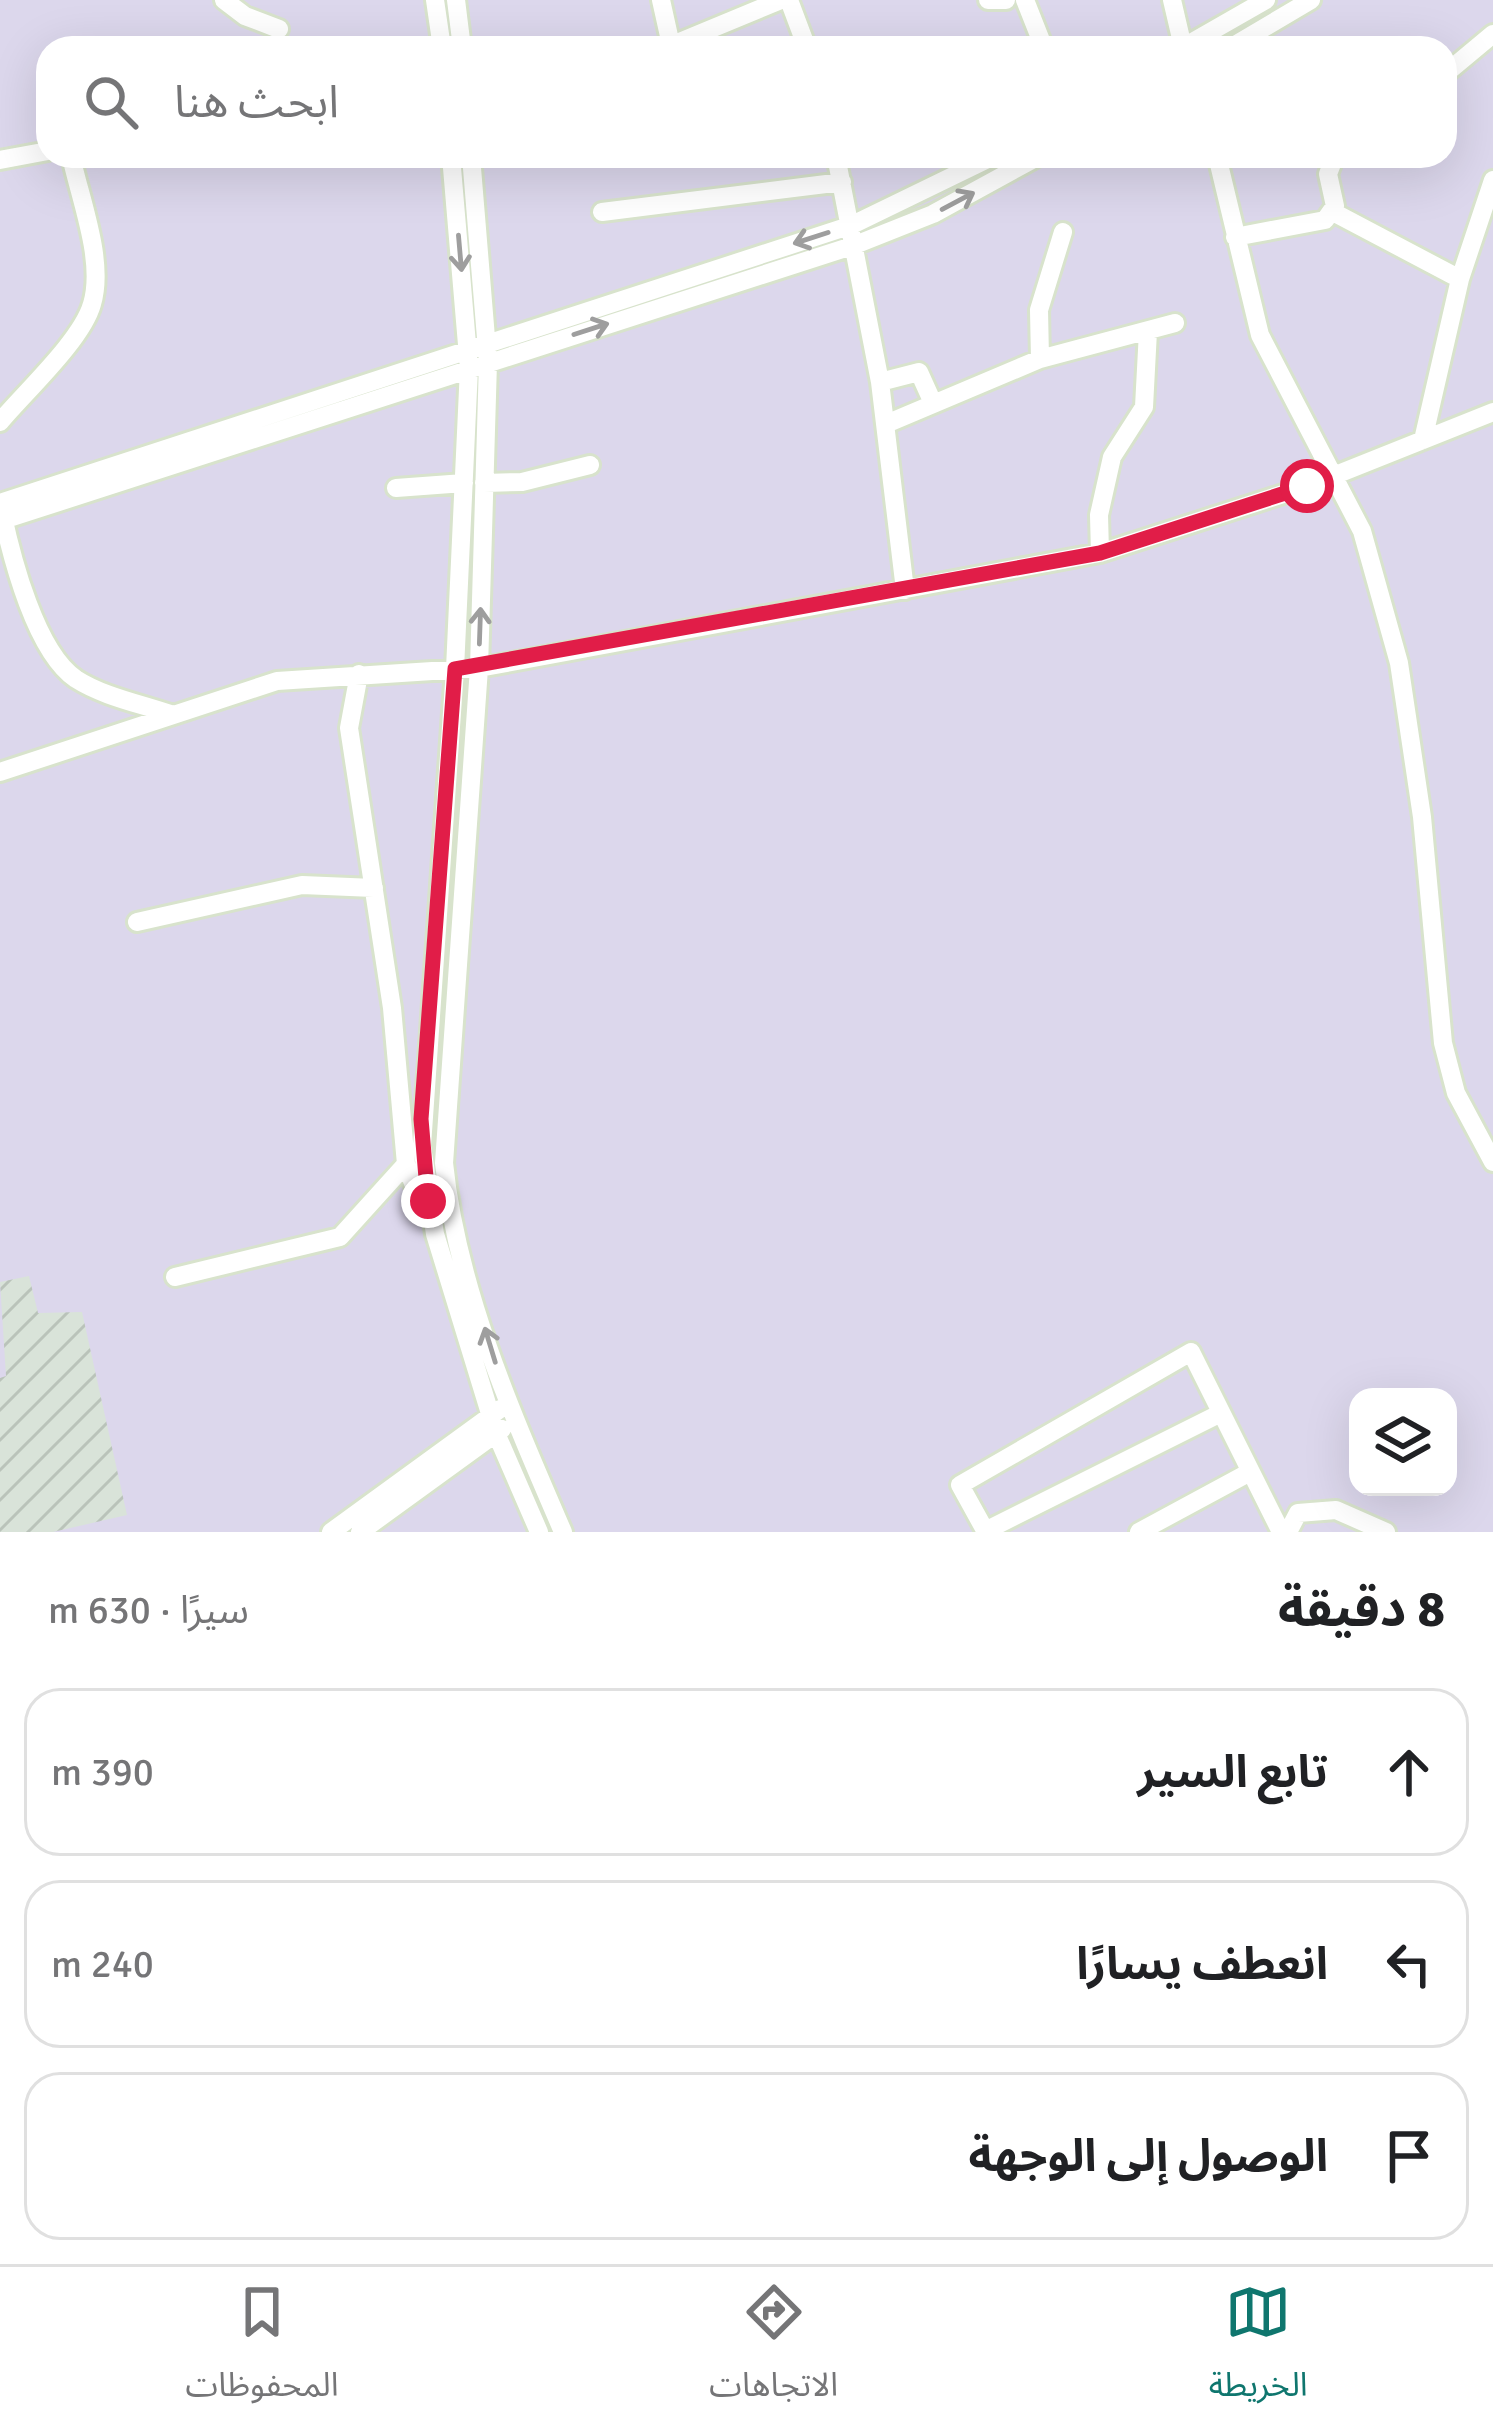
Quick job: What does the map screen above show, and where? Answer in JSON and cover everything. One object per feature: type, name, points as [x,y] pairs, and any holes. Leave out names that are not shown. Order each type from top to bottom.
[{"type":"street","points":[[224,0],[245,16],[279,29]]},
{"type":"street","points":[[435,0],[451,36]]},
{"type":"street","points":[[455,36],[456,0]]},
{"type":"street","points":[[661,0],[666,36]]},
{"type":"street","points":[[695,36],[785,0],[802,36]]},
{"type":"street","points":[[988,0],[1006,0]]},
{"type":"street","points":[[1025,0],[1039,36]]},
{"type":"street","points":[[1172,0],[1180,36]]},
{"type":"street","points":[[1204,36],[1266,0]]},
{"type":"street","points":[[1250,36],[1311,0]]},
{"type":"street","points":[[1457,64],[1493,34]]},
{"type":"street","points":[[0,160],[36,154]]},
{"type":"street","points":[[0,422],[82,324],[94,299],[95,275],[73,168]]},
{"type":"street","points":[[453,168],[478,356],[464,483],[421,1119],[428,1201],[494,1425],[538,1532]]},
{"type":"street","points":[[471,168],[484,483],[479,668],[444,1163],[454,1228],[511,1410],[562,1532]]},
{"type":"street","points":[[839,168],[880,382],[905,590]]},
{"type":"street","points":[[854,235],[973,168]]},
{"type":"street","points":[[172,715],[96,689],[58,663],[45,644],[1,510],[944,208],[1017,168]]},
{"type":"street","points":[[1220,168],[1234,237],[1275,372],[1368,548],[1406,695],[1442,1042],[1456,1093],[1493,1162]]},
{"type":"street","points":[[1330,168],[1333,212]]},
{"type":"street","points":[[1423,440],[1460,278],[1493,180]]},
{"type":"street","points":[[602,212],[842,182]]},
{"type":"street","points":[[1234,237],[1320,223],[1333,212]]},
{"type":"street","points":[[1333,212],[1460,278]]},
{"type":"street","points":[[1040,359],[1039,310],[1063,232]]},
{"type":"street","points":[[886,424],[1040,359],[1175,323]]},
{"type":"street","points":[[1100,553],[1099,515],[1112,457],[1144,407],[1148,331]]},
{"type":"street","points":[[880,382],[919,372],[934,404]]},
{"type":"street","points":[[0,772],[277,681],[479,668],[1100,553],[1333,475],[1493,412]]},
{"type":"street","points":[[484,483],[533,481],[590,465]]},
{"type":"street","points":[[396,488],[464,483]]},
{"type":"street","points":[[359,674],[349,728],[392,1008],[406,1164],[414,1186],[428,1201]]},
{"type":"street","points":[[137,922],[302,885],[374,888]]},
{"type":"street","points":[[176,1277],[340,1237],[406,1164]]},
{"type":"street","points":[[1221,1412],[986,1532],[960,1485],[1191,1352],[1284,1532],[1298,1514],[1321,1508],[1386,1532]]},
{"type":"street","points":[[360,1532],[511,1410]]},
{"type":"street","points":[[331,1532],[494,1425]]},
{"type":"street","points":[[1139,1532],[1250,1472]]},
{"type":"shaded area","points":[[29,1276],[38,1313],[82,1312],[127,1515],[53,1532],[0,1532],[0,1378],[6,1376],[0,1282]]},
{"type":"route","points":[[428,1201],[421,1119],[455,669],[1100,553],[1307,486]]}]
